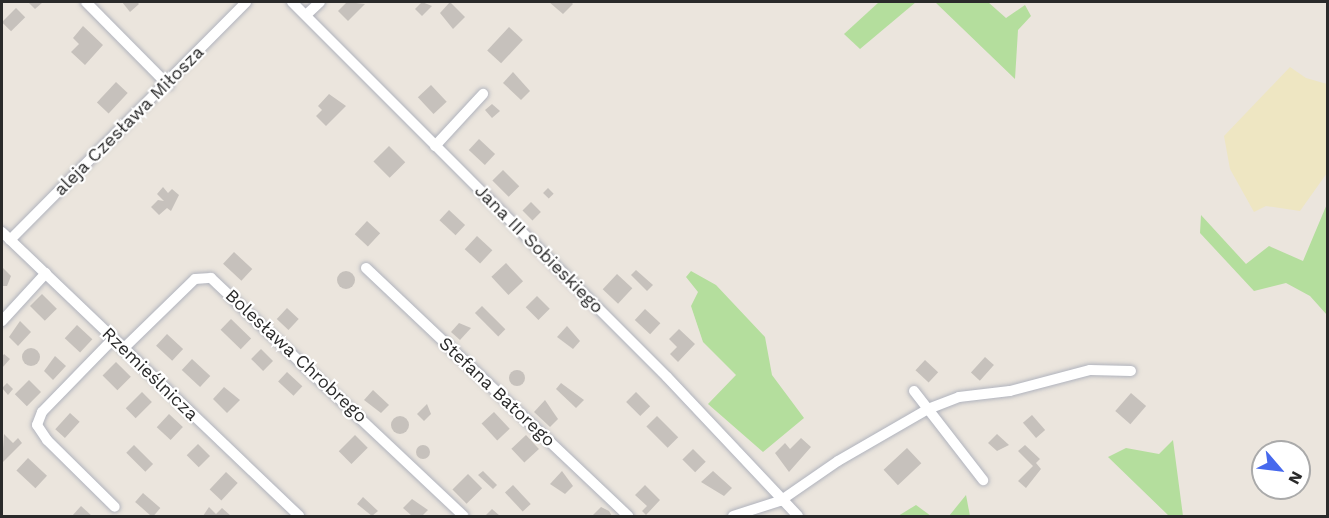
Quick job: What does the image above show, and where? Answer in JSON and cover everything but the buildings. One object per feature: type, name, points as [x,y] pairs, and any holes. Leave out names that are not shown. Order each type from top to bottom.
[{"type":"street","points":[[86,2],[168,85]]},
{"type":"street","name":"aleja Czesława Miłosza","points":[[10,240],[168,85],[246,2]]},
{"type":"street","name":"Jana III Sobieskiego","points":[[292,2],[667,377],[780,501],[798,516]]},
{"type":"street","points":[[306,15],[320,2]]},
{"type":"street","points":[[435,146],[483,94]]},
{"type":"street","name":"Rzemieślnicza","points":[[2,232],[299,516]]},
{"type":"street","name":"Stefana Batorego","points":[[366,268],[628,516]]},
{"type":"street","points":[[2,321],[46,273]]},
{"type":"street","name":"Bolesława Chrobrego","points":[[123,349],[195,279],[211,278],[464,516]]},
{"type":"street","points":[[113,339],[42,412],[37,425],[115,507]]},
{"type":"street","points":[[734,516],[780,501],[838,461],[927,409],[959,397],[1038,384],[1090,370],[1131,371]]},
{"type":"street","points":[[914,391],[983,480]]},
{"type":"green space","points":[[879,2],[916,2],[860,49],[844,34]]},
{"type":"green space","points":[[935,2],[988,2],[1006,18],[1025,5],[1031,16],[1018,30],[1015,79]]},
{"type":"green space","points":[[1327,204],[1327,315],[1310,296],[1286,283],[1254,291],[1200,233],[1201,215],[1246,264],[1269,246],[1303,261]]},
{"type":"green space","points":[[691,271],[716,285],[765,337],[772,375],[804,418],[763,452],[708,404],[736,375],[703,342],[691,306],[698,292],[686,277]]},
{"type":"green space","points":[[1173,440],[1183,516],[1169,516],[1108,457],[1126,448],[1159,454]]},
{"type":"green space","points":[[966,495],[970,516],[949,516]]},
{"type":"green space","points":[[916,505],[931,516],[898,516]]},
{"type":"sand","points":[[1290,67],[1306,78],[1327,84],[1327,173],[1300,211],[1266,206],[1254,212],[1230,169],[1224,136]]}]
